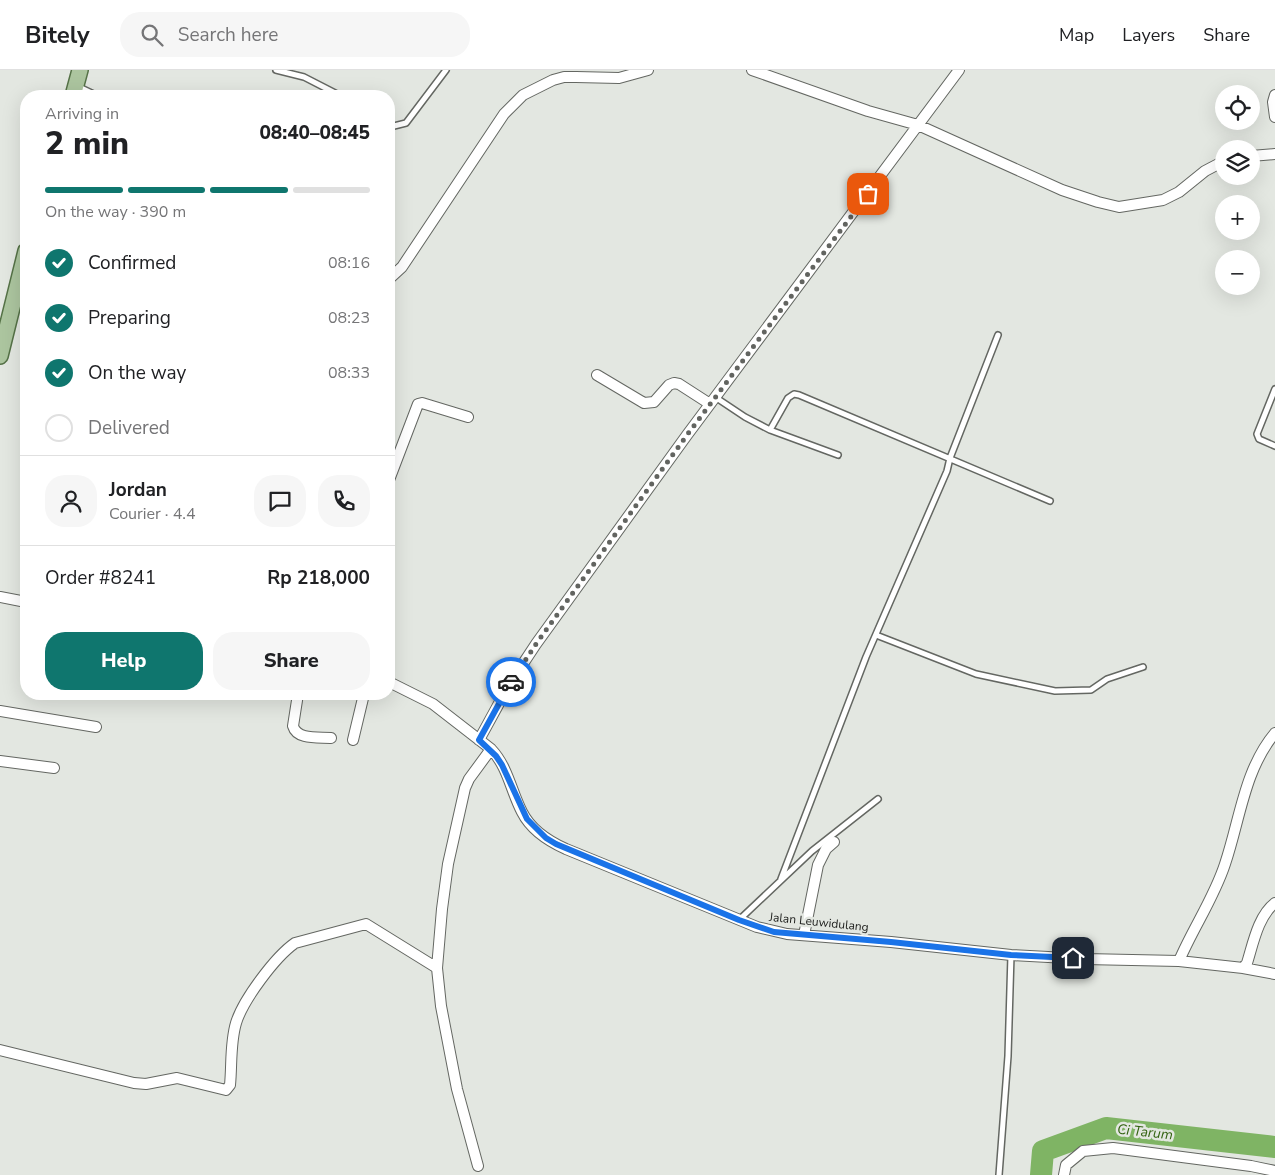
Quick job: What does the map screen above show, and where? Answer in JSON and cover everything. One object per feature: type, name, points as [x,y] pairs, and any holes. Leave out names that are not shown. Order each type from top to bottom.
[{"type":"main road","points":[[75,90],[80,70]]},
{"type":"main road","points":[[0,356],[20,275]]},
{"type":"street","points":[[395,273],[402,267],[504,114],[523,95],[553,80],[564,77],[619,78],[648,70]]},
{"type":"street","points":[[752,70],[858,108],[912,132],[1062,190],[1119,207],[1163,200],[1179,192],[1215,165]]},
{"type":"street","points":[[479,740],[509,685],[536,644],[713,401],[959,70]]},
{"type":"street","points":[[1275,95],[1272,102],[1275,117]]},
{"type":"street","points":[[1260,155],[1275,154]]},
{"type":"street","points":[[596,376],[644,403],[654,402],[674,383],[713,401]]},
{"type":"street","points":[[395,455],[418,404],[422,403],[468,417]]},
{"type":"street","points":[[0,597],[20,601]]},
{"type":"street","name":"Jalan Leuwidulang","points":[[395,685],[433,704],[491,749],[508,774],[522,812],[531,825],[546,838],[739,920],[774,932],[1011,955],[1180,961],[1243,968],[1275,974]]},
{"type":"street","points":[[297,700],[294,731],[303,736],[331,738]]},
{"type":"street","points":[[353,740],[363,700]]},
{"type":"street","points":[[0,711],[96,727]]},
{"type":"street","points":[[1180,961],[1225,864],[1250,779],[1261,754],[1275,733]]},
{"type":"street","points":[[478,1166],[457,1089],[441,1006],[437,968],[448,864],[464,788],[491,749]]},
{"type":"street","points":[[0,760],[54,768]]},
{"type":"street","points":[[804,935],[818,865],[826,849],[834,842]]},
{"type":"street","points":[[1243,968],[1247,963],[1261,921],[1266,912],[1275,903]]},
{"type":"street","points":[[0,1050],[134,1083],[146,1084],[177,1078],[226,1090],[230,1085],[236,1024],[242,1008],[256,986],[287,948],[295,942],[366,924],[437,968]]},
{"type":"street","points":[[1064,1175],[1066,1165],[1083,1151],[1113,1148],[1251,1166],[1275,1171]]},
{"type":"lane","points":[[276,70],[304,77],[329,90]]},
{"type":"lane","points":[[395,125],[400,126],[406,123],[446,70]]},
{"type":"lane","points":[[781,879],[866,657],[946,471],[998,335]]},
{"type":"lane","points":[[1275,389],[1257,434],[1259,439],[1275,446]]},
{"type":"lane","points":[[770,430],[788,398],[794,394],[1050,501]]},
{"type":"lane","points":[[713,401],[770,430],[838,455]]},
{"type":"lane","points":[[876,634],[976,674],[1055,691],[1091,690],[1107,679],[1143,668]]},
{"type":"lane","points":[[739,920],[812,851],[878,799]]},
{"type":"lane","points":[[999,1175],[1008,1056],[1011,955]]},
{"type":"waterway","name":"Ci Tarum","points":[[1041,1175],[1043,1151],[1106,1128],[1275,1147]]},
{"type":"way so far","points":[[511,682],[536,644],[687,435],[868,194]]},
{"type":"route","points":[[511,682],[479,740],[491,749],[508,774],[522,812],[531,825],[556,844],[739,920],[774,932],[1011,955],[1073,958]]}]
